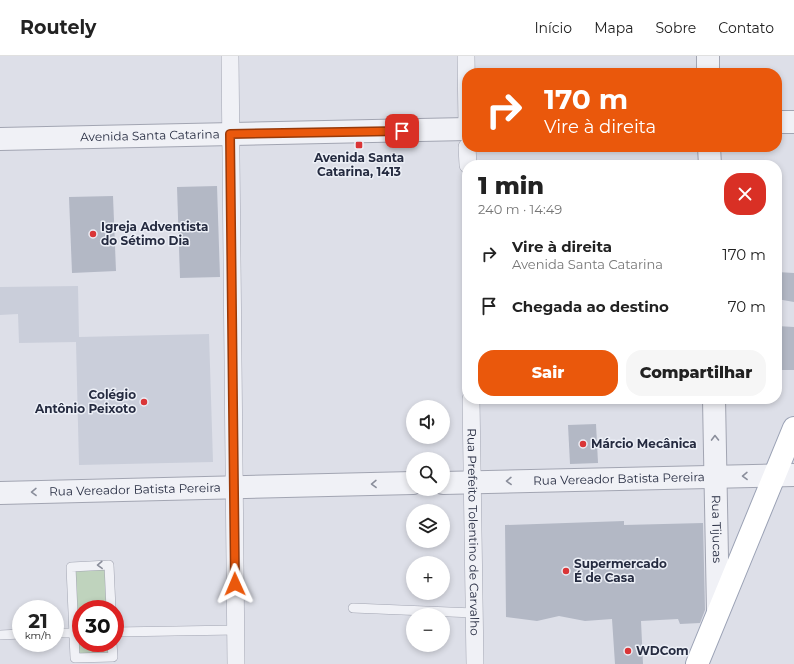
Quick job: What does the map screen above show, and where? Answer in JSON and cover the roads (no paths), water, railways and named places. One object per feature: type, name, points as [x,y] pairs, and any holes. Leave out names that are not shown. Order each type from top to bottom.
[{"type":"main road","points":[[697,664],[718,611],[784,475],[794,428]]},
{"type":"street","points":[[230,56],[236,664]]},
{"type":"street","points":[[466,56],[466,68]]},
{"type":"street","points":[[708,56],[708,68]]},
{"type":"street","points":[[782,122],[794,122]]},
{"type":"street","name":"Avenida Santa Catarina","points":[[0,139],[462,129]]},
{"type":"street","name":"Rua Prefeito Tolentino de Carvalho","points":[[471,404],[475,664]]},
{"type":"street","name":"Rua Tijucas","points":[[714,404],[718,611]]},
{"type":"street","name":"Rua Vereador Batista Pereira","points":[[450,483],[784,475]]},
{"type":"street","name":"Rua Vereador Batista Pereira","points":[[0,493],[406,483]]},
{"type":"lane","points":[[72,600],[71,567],[109,565],[111,600]]},
{"type":"lane","points":[[353,608],[474,613]]},
{"type":"lane","points":[[124,632],[236,630]]},
{"type":"lane","points":[[0,635],[12,634]]},
{"type":"lane","points":[[74,652],[74,658],[113,657],[113,652]]},
{"type":"place","name":"Avenida Santa Catarina, 1413","points":[[359,145]]},
{"type":"place","name":"Igreja Adventista do Sétimo Dia","points":[[93,234]]},
{"type":"place","name":"Colégio Antônio Peixoto","points":[[144,402]]},
{"type":"place","name":"Márcio Mecânica","points":[[583,444]]},
{"type":"place","name":"Supermercado É de Casa","points":[[566,571]]},
{"type":"place","name":"WDCom","points":[[628,651]]}]
